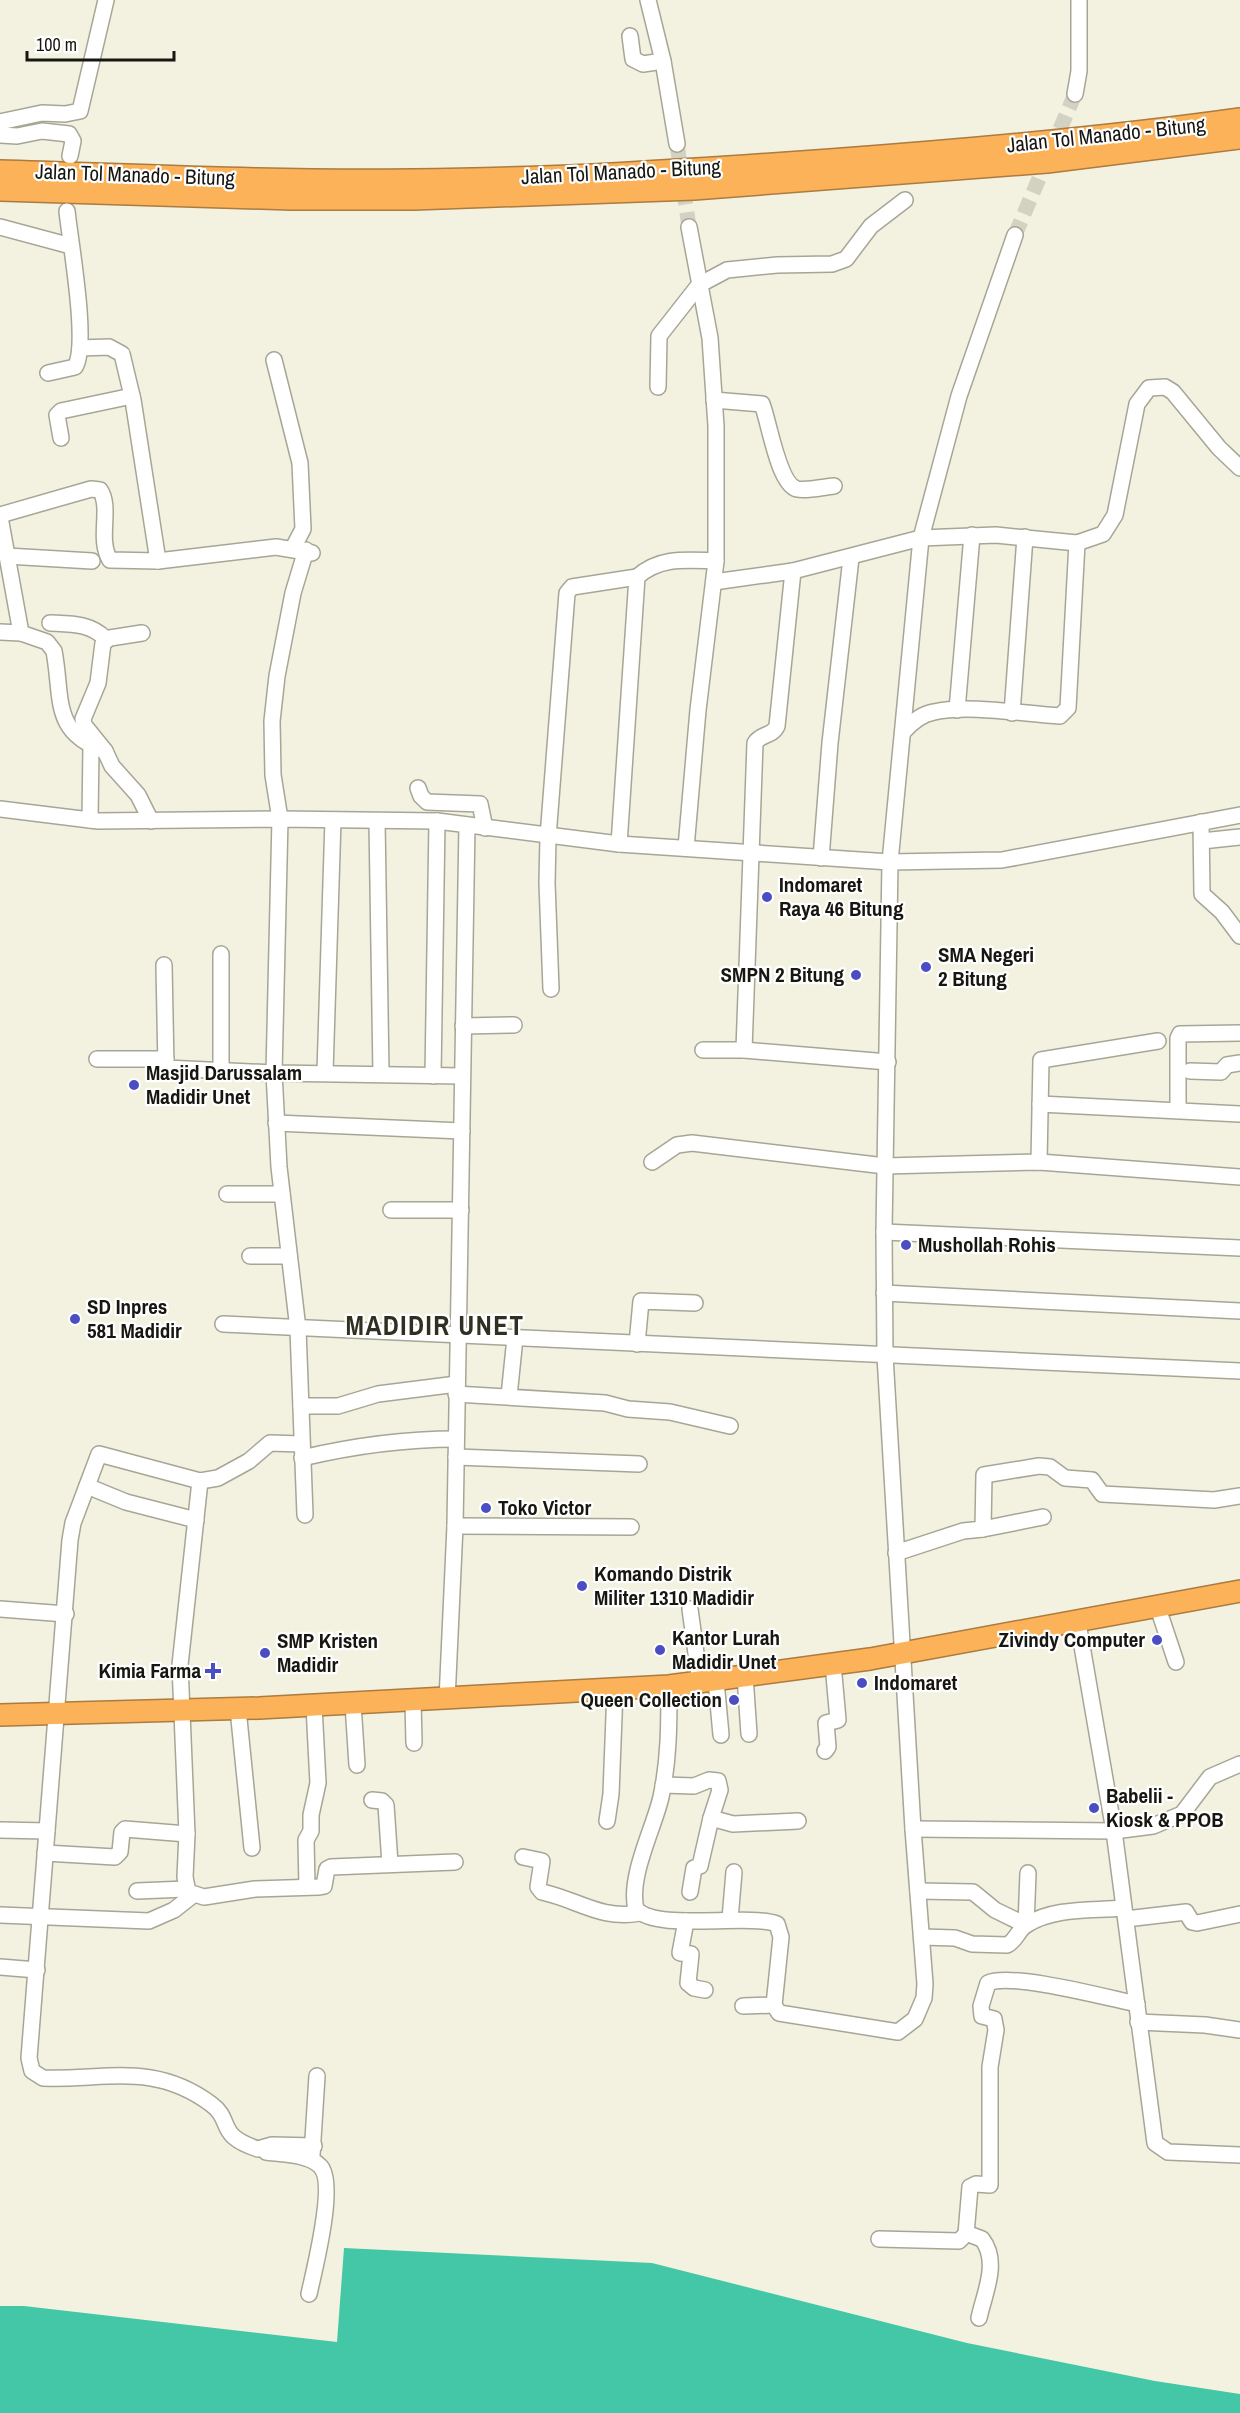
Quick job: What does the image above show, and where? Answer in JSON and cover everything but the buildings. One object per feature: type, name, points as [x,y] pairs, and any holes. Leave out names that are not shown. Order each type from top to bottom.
[{"type":"highway","name":"Jalan Tol Manado - Bitung","points":[[0,171],[291,180],[555,176],[693,170],[951,151],[1057,142],[1240,119]]},
{"type":"highway","name":"Jalan Tol Manado - Bitung","points":[[0,190],[324,199],[414,199],[636,192],[1023,164],[1240,138]]},
{"type":"highway","points":[[0,1715],[314,1706],[669,1686],[903,1653],[1078,1623],[1157,1605],[1240,1591]]},
{"type":"street","points":[[0,122],[42,113],[64,114],[80,111],[106,0]]},
{"type":"street","points":[[648,0],[663,61],[677,144]]},
{"type":"street","points":[[1075,93],[1079,71],[1079,0]]},
{"type":"street","points":[[630,36],[633,59],[643,64],[663,61]]},
{"type":"street","points":[[0,135],[17,136],[42,131],[69,134],[72,141],[70,156]]},
{"type":"street","points":[[658,387],[659,336],[699,285],[727,270],[777,265],[832,264],[846,259],[871,226],[905,200]]},
{"type":"street","points":[[48,373],[75,367],[80,348],[77,271],[71,246],[67,211]]},
{"type":"street","points":[[0,227],[71,246]]},
{"type":"street","points":[[686,848],[698,710],[716,561],[714,400],[710,338],[689,227]]},
{"type":"street","points":[[523,1857],[542,1861],[538,1887],[542,1892],[569,1898],[600,1913],[621,1916],[640,1913],[686,1921],[730,1919],[774,1922],[779,1927],[781,1937],[774,2005],[779,2013],[885,2031],[904,2029],[915,2019],[924,1998],[885,1356],[884,1232],[890,862],[921,538],[959,396],[1015,235]]},
{"type":"street","points":[[80,348],[109,347],[122,354],[132,396],[158,561]]},
{"type":"street","points":[[274,360],[300,463],[304,551],[293,593],[277,676],[272,721],[273,775],[280,819],[274,1073],[276,1123],[298,1329],[305,1515]]},
{"type":"street","points":[[714,582],[793,572],[921,538],[972,535],[1025,537],[1077,543],[1094,538],[1110,526],[1115,515],[1137,404],[1149,388],[1165,387],[1173,393],[1240,468]]},
{"type":"street","points":[[61,438],[57,415],[61,411],[132,396]]},
{"type":"street","points":[[714,400],[762,404],[782,472],[789,483],[798,489],[834,486]]},
{"type":"street","points":[[21,633],[0,516],[91,489],[100,490],[104,501],[104,546],[110,560],[158,561],[257,549],[304,551]]},
{"type":"street","points":[[957,710],[972,535]]},
{"type":"street","points":[[1012,713],[1025,537]]},
{"type":"street","points":[[903,732],[916,720],[933,712],[957,710],[1060,716],[1068,708],[1077,543]]},
{"type":"street","points":[[7,556],[92,561]]},
{"type":"street","points":[[821,858],[830,743],[851,558]]},
{"type":"street","points":[[551,989],[547,883],[548,837],[567,593],[572,587],[637,578],[645,570],[669,561],[716,561]]},
{"type":"street","points":[[744,1050],[755,743],[757,739],[772,732],[777,726],[793,572]]},
{"type":"street","points":[[619,844],[637,578]]},
{"type":"street","points":[[50,623],[82,625],[97,629],[106,639]]},
{"type":"street","points":[[0,632],[21,633],[47,642],[54,651],[64,719],[71,732],[98,748]]},
{"type":"street","points":[[106,639],[142,633]]},
{"type":"street","points":[[106,639],[102,648],[96,692],[83,719],[84,725],[98,748],[138,795],[151,821]]},
{"type":"street","points":[[90,820],[98,748]]},
{"type":"street","points":[[418,788],[421,796],[427,802],[477,802],[482,809],[485,828]]},
{"type":"street","points":[[0,809],[90,820],[436,821],[548,837],[619,844],[890,862],[1002,860],[1240,815]]},
{"type":"street","points":[[325,1072],[333,820]]},
{"type":"street","points":[[377,821],[381,1074]]},
{"type":"street","points":[[433,1076],[436,821]]},
{"type":"street","points":[[1201,822],[1202,894],[1222,912],[1240,936]]},
{"type":"street","points":[[447,1700],[455,1526],[467,825]]},
{"type":"street","points":[[1202,841],[1240,837]]},
{"type":"street","points":[[221,954],[221,1070]]},
{"type":"street","points":[[164,965],[166,1068],[274,1073],[325,1072],[462,1076]]},
{"type":"street","points":[[463,1026],[514,1025]]},
{"type":"street","points":[[1178,1109],[1178,1038],[1180,1034],[1240,1033]]},
{"type":"street","points":[[1039,1162],[1041,1060],[1158,1041]]},
{"type":"street","points":[[703,1050],[744,1050],[888,1062]]},
{"type":"street","points":[[98,1059],[166,1059]]},
{"type":"street","points":[[1190,1071],[1221,1072],[1227,1065],[1240,1062]]},
{"type":"street","points":[[1040,1104],[1178,1109],[1240,1114]]},
{"type":"street","points":[[276,1123],[462,1131]]},
{"type":"street","points":[[652,1162],[677,1145],[692,1143],[885,1166],[1039,1162],[1240,1177]]},
{"type":"street","points":[[227,1194],[282,1194]]},
{"type":"street","points":[[391,1210],[461,1210]]},
{"type":"street","points":[[884,1232],[1240,1248]]},
{"type":"street","points":[[250,1256],[289,1256]]},
{"type":"street","points":[[884,1293],[1240,1311]]},
{"type":"street","points":[[637,1344],[640,1301],[695,1303]]},
{"type":"street","points":[[224,1324],[1240,1371]]},
{"type":"street","points":[[509,1396],[515,1338]]},
{"type":"street","points":[[301,1406],[338,1406],[378,1394],[457,1389],[670,1412],[730,1426]]},
{"type":"street","points":[[312,2153],[272,2145],[258,2149],[231,2137],[216,2108],[165,2080],[136,2075],[52,2078],[36,2076],[32,2071],[29,2058],[66,1614],[70,1540],[99,1454],[200,1480],[218,1478],[249,1461],[270,1443],[302,1451],[456,1438]]},
{"type":"street","points":[[456,1457],[639,1464]]},
{"type":"street","points":[[983,1529],[984,1474],[1023,1467],[1050,1467],[1065,1478],[1092,1480],[1102,1494],[1214,1500],[1240,1496]]},
{"type":"street","points":[[0,1915],[149,1921],[174,1910],[189,1892],[181,1711],[182,1632],[200,1480]]},
{"type":"street","points":[[87,1486],[126,1502],[196,1520]]},
{"type":"street","points":[[896,1553],[963,1531],[1042,1517]]},
{"type":"street","points":[[455,1526],[631,1527]]},
{"type":"street","points":[[1157,1605],[1176,1662]]},
{"type":"street","points":[[0,1609],[66,1614]]},
{"type":"street","points":[[690,1610],[721,1735]]},
{"type":"street","points":[[1078,1623],[1114,1831],[1155,2143],[1168,2152],[1240,2155]]},
{"type":"street","points":[[825,1752],[828,1747],[826,1723],[838,1720],[832,1664]]},
{"type":"street","points":[[745,1676],[749,1734]]},
{"type":"street","points":[[640,1913],[635,1903],[640,1867],[663,1785],[668,1752],[669,1686]]},
{"type":"street","points":[[607,1821],[611,1794],[615,1690]]},
{"type":"street","points":[[413,1701],[414,1743]]},
{"type":"street","points":[[353,1704],[357,1766]]},
{"type":"street","points":[[307,1887],[306,1840],[311,1831],[311,1815],[318,1783],[314,1706]]},
{"type":"street","points":[[238,1709],[252,1848]]},
{"type":"street","points":[[913,1829],[1114,1831],[1170,1821],[1182,1814],[1210,1777],[1240,1764]]},
{"type":"street","points":[[663,1785],[694,1786],[709,1780],[718,1782],[720,1790],[700,1866],[694,1868],[690,1892]]},
{"type":"street","points":[[372,1800],[382,1801],[386,1805],[390,1864]]},
{"type":"street","points":[[711,1818],[733,1824],[798,1821]]},
{"type":"street","points":[[45,1853],[111,1858],[119,1855],[122,1832],[125,1828],[187,1834]]},
{"type":"street","points":[[0,1830],[47,1831]]},
{"type":"street","points":[[137,1891],[189,1892],[204,1897],[255,1889],[324,1886],[327,1869],[331,1867],[455,1862]]},
{"type":"street","points":[[730,1919],[734,1872]]},
{"type":"street","points":[[1026,1925],[1028,1873]]},
{"type":"street","points":[[918,1891],[973,1892],[995,1910],[1026,1925]]},
{"type":"street","points":[[922,1937],[955,1938],[972,1944],[1007,1945],[1012,1943],[1026,1925],[1076,1910],[1124,1914],[1185,1912],[1192,1922],[1197,1923],[1240,1914]]},
{"type":"street","points":[[686,1921],[680,1953],[691,1954],[688,1983],[694,1988],[705,1990]]},
{"type":"street","points":[[0,1967],[37,1970]]},
{"type":"street","points":[[879,2239],[959,2241],[966,2233],[970,2187],[976,2184],[988,2186],[991,2180],[990,2067],[996,2026],[994,2019],[980,2013],[985,1986],[992,1981],[1042,1984],[1137,2004]]},
{"type":"street","points":[[743,2006],[774,2005]]},
{"type":"street","points":[[1138,2022],[1205,2025],[1240,2031]]},
{"type":"street","points":[[309,2294],[319,2249],[326,2185],[324,2172],[312,2153],[317,2076]]},
{"type":"street","points":[[966,2233],[982,2239],[989,2256],[990,2273],[979,2318]]},
{"type":"shaded area","points":[[344,2248],[652,2263],[967,2343],[1155,2381],[1240,2394],[1240,2413],[0,2413],[0,2306],[24,2306],[337,2342]]},
{"type":"tunnel","points":[[1015,235],[1075,94]]},
{"type":"tunnel","points":[[677,144],[689,227]]},
{"type":"place","name":"Indomaret Raya 46 Bitung","points":[[767,897]]},
{"type":"place","name":"SMA Negeri 2 Bitung","points":[[926,967]]},
{"type":"place","name":"SMPN 2 Bitung","points":[[856,975]]},
{"type":"place","name":"Masjid Darussalam Madidir Unet","points":[[134,1085]]},
{"type":"place","name":"Mushollah Rohis","points":[[906,1245]]},
{"type":"place","name":"SD Inpres 581 Madidir","points":[[75,1319]]},
{"type":"place","name":"Toko Victor","points":[[486,1508]]},
{"type":"place","name":"Komando Distrik Militer 1310 Madidir","points":[[582,1586]]},
{"type":"place","name":"Zivindy Computer","points":[[1157,1640]]},
{"type":"place","name":"Kantor Lurah Madidir Unet","points":[[660,1650]]},
{"type":"place","name":"SMP Kristen Madidir","points":[[265,1653]]},
{"type":"place","name":"Kimia Farma","points":[[213,1671]]},
{"type":"place","name":"Indomaret","points":[[862,1683]]},
{"type":"place","name":"Queen Collection","points":[[734,1700]]},
{"type":"place","name":"Babelii - Kiosk & PPOB","points":[[1094,1808]]},
{"type":"district","name":"MADIDIR UNET","points":[[435,1326]]}]
